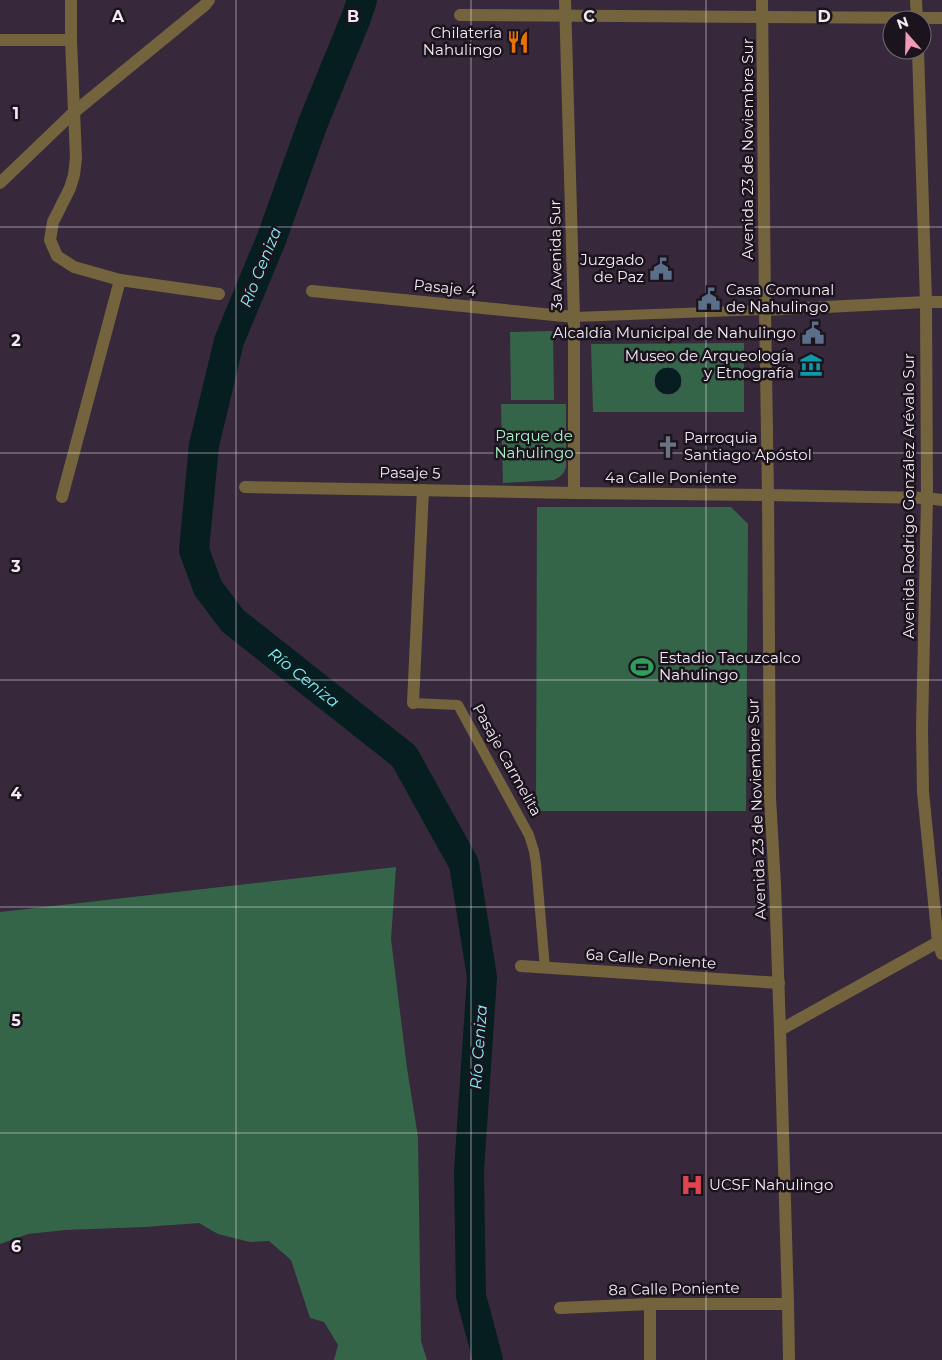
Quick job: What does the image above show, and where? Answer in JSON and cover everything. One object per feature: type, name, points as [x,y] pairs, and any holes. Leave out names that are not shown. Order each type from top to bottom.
[{"type":"street","points":[[71,0],[73,114],[76,158],[70,188],[54,222],[50,240],[56,256],[74,267],[120,280],[219,294]]},
{"type":"street","points":[[2,179],[73,114],[209,0]]},
{"type":"street","name":"3a Avenida Sur","points":[[565,0],[574,317],[574,493]]},
{"type":"street","name":"Avenida 23 de Noviembre Sur","points":[[762,0],[770,798],[779,983],[789,1360]]},
{"type":"street","points":[[460,15],[882,19]]},
{"type":"street","points":[[0,40],[71,40]]},
{"type":"street","name":"Avenida Rodrigo González Arévalo Sur","points":[[918,60],[926,302],[927,498],[922,729],[923,792],[941,946]]},
{"type":"street","points":[[62,496],[120,280]]},
{"type":"street","name":"Pasaje 4","points":[[312,291],[574,317]]},
{"type":"street","points":[[574,317],[942,302]]},
{"type":"street","name":"Pasaje 5","points":[[245,486],[574,493]]},
{"type":"street","name":"Pasaje Carmelita","points":[[423,490],[412,703],[458,705],[529,835],[536,864],[545,968]]},
{"type":"street","name":"4a Calle Poniente","points":[[574,493],[927,498],[942,500]]},
{"type":"street","points":[[780,1030],[941,946]]},
{"type":"street","name":"6a Calle Poniente","points":[[521,966],[779,983]]},
{"type":"street","points":[[650,1304],[650,1360]]},
{"type":"street","name":"8a Calle Poniente","points":[[560,1308],[650,1304],[788,1304]]},
{"type":"green space","points":[[553,331],[554,400],[511,400],[510,332]]},
{"type":"green space","name":"Parque de Nahulingo","points":[[744,343],[744,412],[593,412],[591,344]]},
{"type":"green space","name":"Parque de Nahulingo","points":[[501,404],[566,404],[566,467],[560,476],[554,480],[503,483]]},
{"type":"green space","name":"Estadio Tacuzcalco Nahulingo","points":[[537,507],[731,507],[748,524],[746,811],[536,811]]},
{"type":"green space","points":[[396,867],[391,939],[407,1068],[418,1137],[421,1341],[427,1360],[334,1360],[338,1345],[324,1322],[310,1318],[291,1260],[269,1241],[250,1242],[218,1234],[199,1223],[65,1230],[28,1234],[0,1244],[0,912]]},
{"type":"shaded area","points":[[668,367],[678,371],[682,381],[678,391],[668,395],[658,391],[654,381],[658,371]]},
{"type":"waterway","name":"Río Ceniza","points":[[362,0],[313,123],[271,240],[229,341],[204,445],[194,550],[208,588],[233,621],[404,756],[464,864],[482,977],[469,1171],[471,1296],[488,1360]]},
{"type":"place","name":"Chilatería Nahulingo","points":[[518,42]]},
{"type":"place","name":"Juzgado de Paz","points":[[661,269]]},
{"type":"place","name":"Casa Comunal de Nahulingo","points":[[709,299]]},
{"type":"place","name":"Alcaldía Municipal de Nahulingo","points":[[813,333]]},
{"type":"place","name":"Museo de Arqueología y Etnografía","points":[[811,365]]},
{"type":"place","name":"Parroquia Santiago Apóstol","points":[[668,447]]},
{"type":"place","name":"Estadio Tacuzcalco Nahulingo","points":[[642,667]]},
{"type":"place","name":"UCSF Nahulingo","points":[[692,1185]]}]
